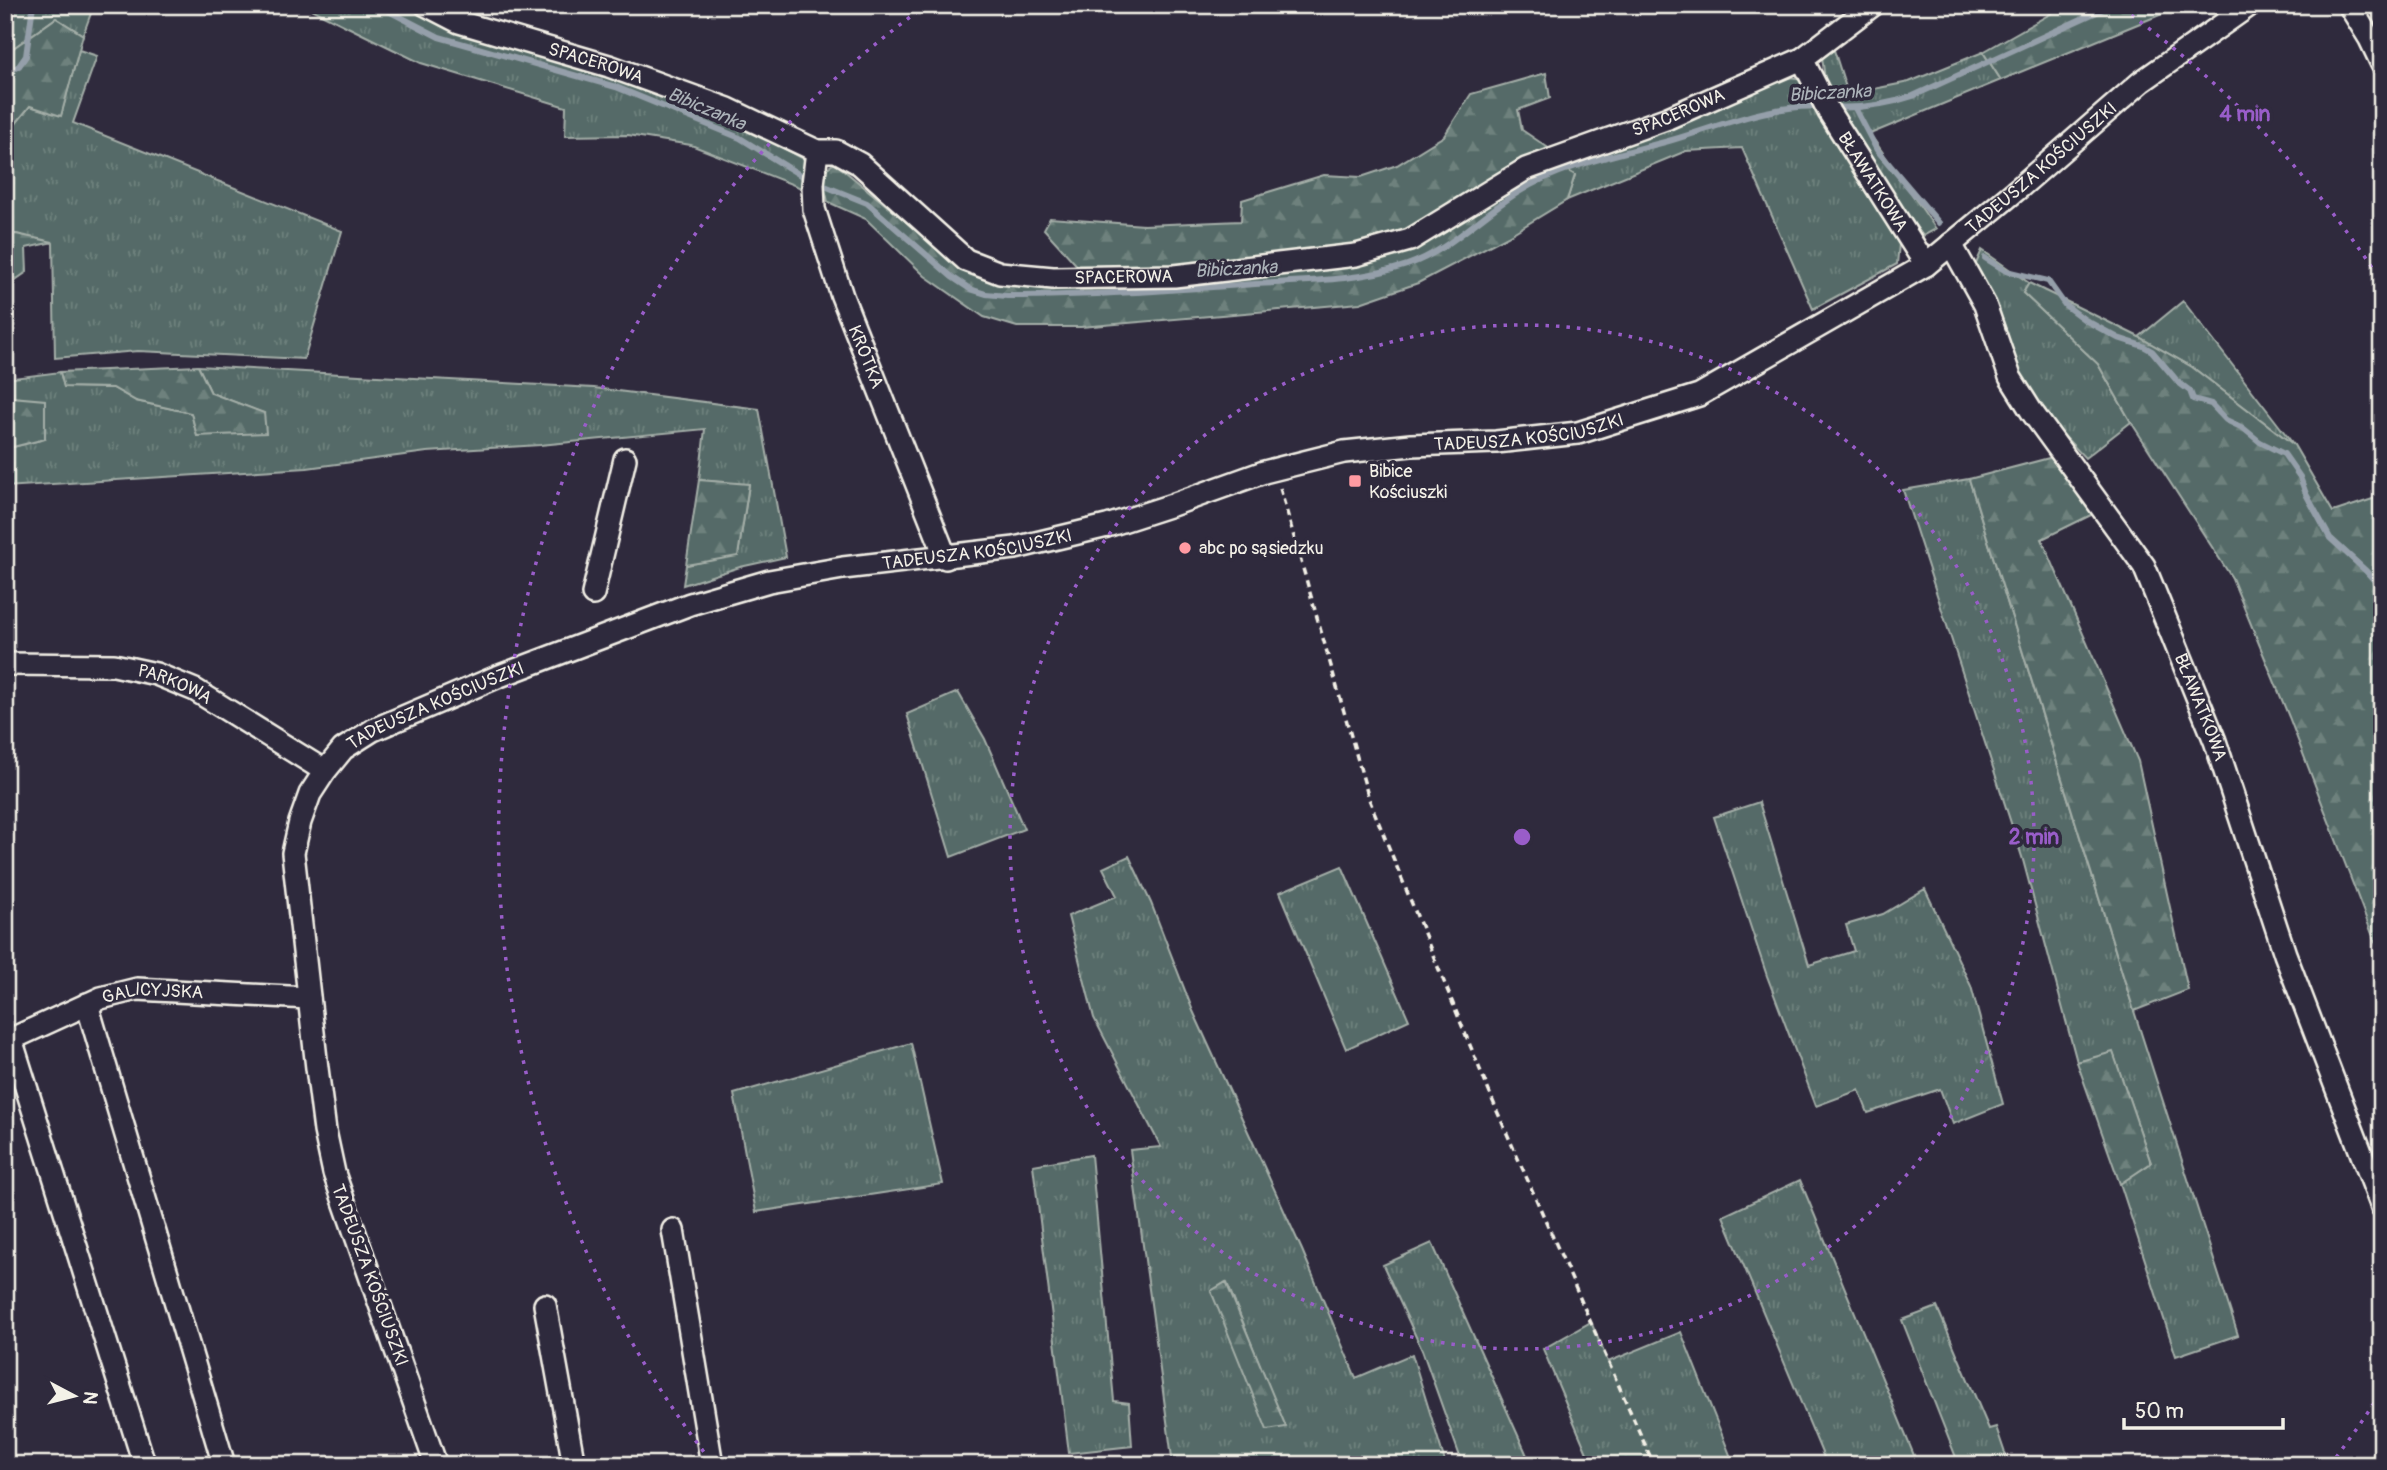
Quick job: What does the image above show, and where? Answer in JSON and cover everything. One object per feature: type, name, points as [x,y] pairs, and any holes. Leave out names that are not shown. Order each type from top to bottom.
[{"type":"street","name":"SPACEROWA","points":[[426,5],[459,22],[609,66],[716,105],[817,151],[835,151],[860,164],[966,260],[1000,274],[1053,278],[1174,276],[1356,255],[1410,240],[1526,169],[1668,118],[1802,59],[1873,5]]},
{"type":"street","name":"TADEUSZA KOŚCIUSZKI","points":[[436,1465],[339,1191],[325,1131],[293,853],[310,794],[344,749],[373,730],[498,677],[690,604],[769,581],[844,568],[1015,548],[1098,528],[1172,506],[1275,469],[1360,450],[1496,442],[1578,433],[1692,398],[1926,265],[2141,82],[2250,5]]},
{"type":"street","points":[[2348,5],[2382,64]]},
{"type":"street","name":"BŁAWATKOWA","points":[[1802,59],[1826,105],[1926,265]]},
{"type":"street","name":"KRÓTKA","points":[[817,151],[813,180],[814,209],[842,296],[946,558]]},
{"type":"street","name":"BŁAWATKOWA","points":[[1951,244],[1985,305],[2010,377],[2039,422],[2144,566],[2215,741],[2285,954],[2382,1207]]},
{"type":"street","points":[[593,594],[625,459]]},
{"type":"street","name":"PARKOWA","points":[[5,664],[114,666],[156,674],[195,690],[325,771]]},
{"type":"street","name":"GALICYJSKA","points":[[8,1040],[87,1004],[115,993],[137,989],[309,999]]},
{"type":"street","points":[[87,1004],[224,1465]]},
{"type":"street","points":[[8,1040],[143,1460]]},
{"type":"street","points":[[673,1230],[712,1465]]},
{"type":"street","points":[[545,1305],[574,1465]]},
{"type":"path","points":[[1275,469],[1369,799],[1497,1111],[1654,1465]]},
{"type":"green space","points":[[5,5],[94,5],[83,35],[56,18],[5,54]]},
{"type":"green space","points":[[303,5],[406,5],[458,30],[607,72],[726,118],[804,159],[804,189],[691,145],[628,135],[565,136],[566,107],[421,63]]},
{"type":"green space","points":[[2066,5],[2184,5],[2001,80],[1983,52]]},
{"type":"green space","points":[[56,18],[83,35],[61,116],[30,106],[5,137],[5,54]]},
{"type":"green space","points":[[79,50],[97,56],[73,123],[342,231],[304,359],[138,351],[55,358],[53,243],[16,234],[5,235],[5,137],[30,106],[61,115]]},
{"type":"green space","points":[[1834,50],[1848,94],[1909,82],[1983,52],[2001,80],[1870,134],[1936,229],[1923,236],[1853,141],[1827,95],[1822,57]]},
{"type":"green space","points":[[1546,73],[1550,98],[1518,110],[1522,130],[1550,149],[1504,172],[1407,229],[1348,251],[1179,266],[1081,270],[1044,229],[1050,218],[1144,225],[1241,221],[1242,200],[1324,175],[1361,177],[1397,165],[1444,136],[1471,94]]},
{"type":"green space","points":[[1778,76],[1797,78],[1819,105],[1827,120],[1831,137],[1899,244],[1897,264],[1813,309],[1742,148],[1686,151],[1567,200],[1575,175],[1561,167]]},
{"type":"green space","points":[[835,163],[966,271],[1003,281],[1148,283],[1431,234],[1561,167],[1575,175],[1567,200],[1508,236],[1418,283],[1360,303],[1081,327],[1017,327],[984,317],[925,276],[866,219],[828,202],[821,172]]},
{"type":"green space","points":[[16,234],[53,242],[26,248],[27,272],[5,287],[5,235]]},
{"type":"green space","points":[[1982,250],[2029,283],[2023,293],[2098,364],[2131,422],[2085,458],[2034,404],[2010,359],[1975,266]]},
{"type":"green space","points":[[2029,283],[2139,337],[2192,367],[2294,445],[2333,512],[2382,496],[2382,960],[2289,717],[2232,578],[2131,422],[2098,364],[2023,293]]},
{"type":"green space","points":[[2183,301],[2294,445],[2192,367],[2139,337]]},
{"type":"green space","points":[[198,366],[594,388],[759,409],[786,557],[740,567],[683,585],[686,565],[738,555],[749,485],[699,480],[705,429],[540,445],[427,452],[307,468],[5,487],[5,449],[45,439],[12,397],[5,379],[60,372],[64,387],[113,388],[136,401],[191,413],[197,436],[263,413],[211,393]]},
{"type":"green space","points":[[198,366],[211,393],[264,413],[266,433],[197,436],[191,413],[136,401],[113,388],[64,387],[60,372]]},
{"type":"green space","points":[[5,383],[12,397],[45,400],[45,439],[5,449]]},
{"type":"green space","points":[[2053,457],[2093,514],[2042,539],[2138,761],[2188,990],[2134,1011],[1969,479]]},
{"type":"green space","points":[[1969,479],[2238,1335],[2176,1356],[2120,1183],[2151,1163],[2113,1053],[2077,1062],[2023,860],[1903,490]]},
{"type":"green space","points":[[699,480],[749,484],[738,556],[686,565]]},
{"type":"green space","points":[[958,692],[985,739],[1024,829],[951,857],[907,714]]},
{"type":"green space","points":[[1759,802],[1809,965],[1854,951],[1846,925],[1883,914],[1925,889],[1971,986],[2003,1104],[1953,1124],[1940,1089],[1868,1113],[1859,1090],[1816,1106],[1767,976],[1714,817]]},
{"type":"green space","points":[[1129,856],[1151,903],[1193,1011],[1302,1250],[1356,1378],[1412,1354],[1446,1465],[1173,1465],[1130,1150],[1161,1147],[1094,1018],[1068,916],[1117,896],[1103,868]],"holes":[[[1227,1283],[1285,1427],[1211,1292]]]},
{"type":"green space","points":[[1342,866],[1409,1020],[1346,1049],[1280,892]]},
{"type":"green space","points":[[911,1043],[943,1184],[756,1212],[734,1094]]},
{"type":"green space","points":[[2113,1052],[2151,1163],[2120,1184],[2077,1062]]},
{"type":"green space","points":[[1091,1155],[1114,1401],[1129,1403],[1132,1446],[1069,1453],[1033,1165]]},
{"type":"green space","points":[[1800,1180],[1918,1465],[1827,1465],[1723,1216]]},
{"type":"green space","points":[[1432,1243],[1531,1465],[1463,1465],[1422,1350],[1383,1265]]},
{"type":"green space","points":[[1226,1282],[1286,1427],[1267,1430],[1211,1291]]},
{"type":"green space","points":[[1937,1307],[1989,1429],[1996,1427],[2009,1465],[1959,1465],[1902,1320]]},
{"type":"green space","points":[[1591,1322],[1608,1362],[1681,1332],[1734,1465],[1592,1465],[1543,1349]]},
{"type":"waterway","name":"Bibiczanka","points":[[5,74],[19,66],[26,56],[33,5]]},
{"type":"waterway","name":"Bibiczanka","points":[[377,5],[439,37],[616,87],[740,138],[805,178],[867,203],[952,277],[970,289],[1007,296],[1312,281],[1389,270],[1437,251],[1503,202],[1552,175],[1765,112],[1821,107]]},
{"type":"waterway","name":"Bibiczanka","points":[[1831,107],[1873,106],[1913,96],[2112,5]]},
{"type":"waterway","points":[[1855,108],[1877,150],[1939,223]]},
{"type":"waterway","points":[[1985,258],[2006,271],[2048,281],[2065,305],[2085,320],[2118,338],[2152,351],[2178,382],[2190,391],[2193,399],[2211,404],[2226,420],[2284,454],[2300,477],[2306,494],[2330,538],[2382,589]]},
{"type":"place","name":"Bibice Kościuszki","points":[[1355,481]]},
{"type":"place","name":"abc po sąsiedzku","points":[[1185,548]]}]
